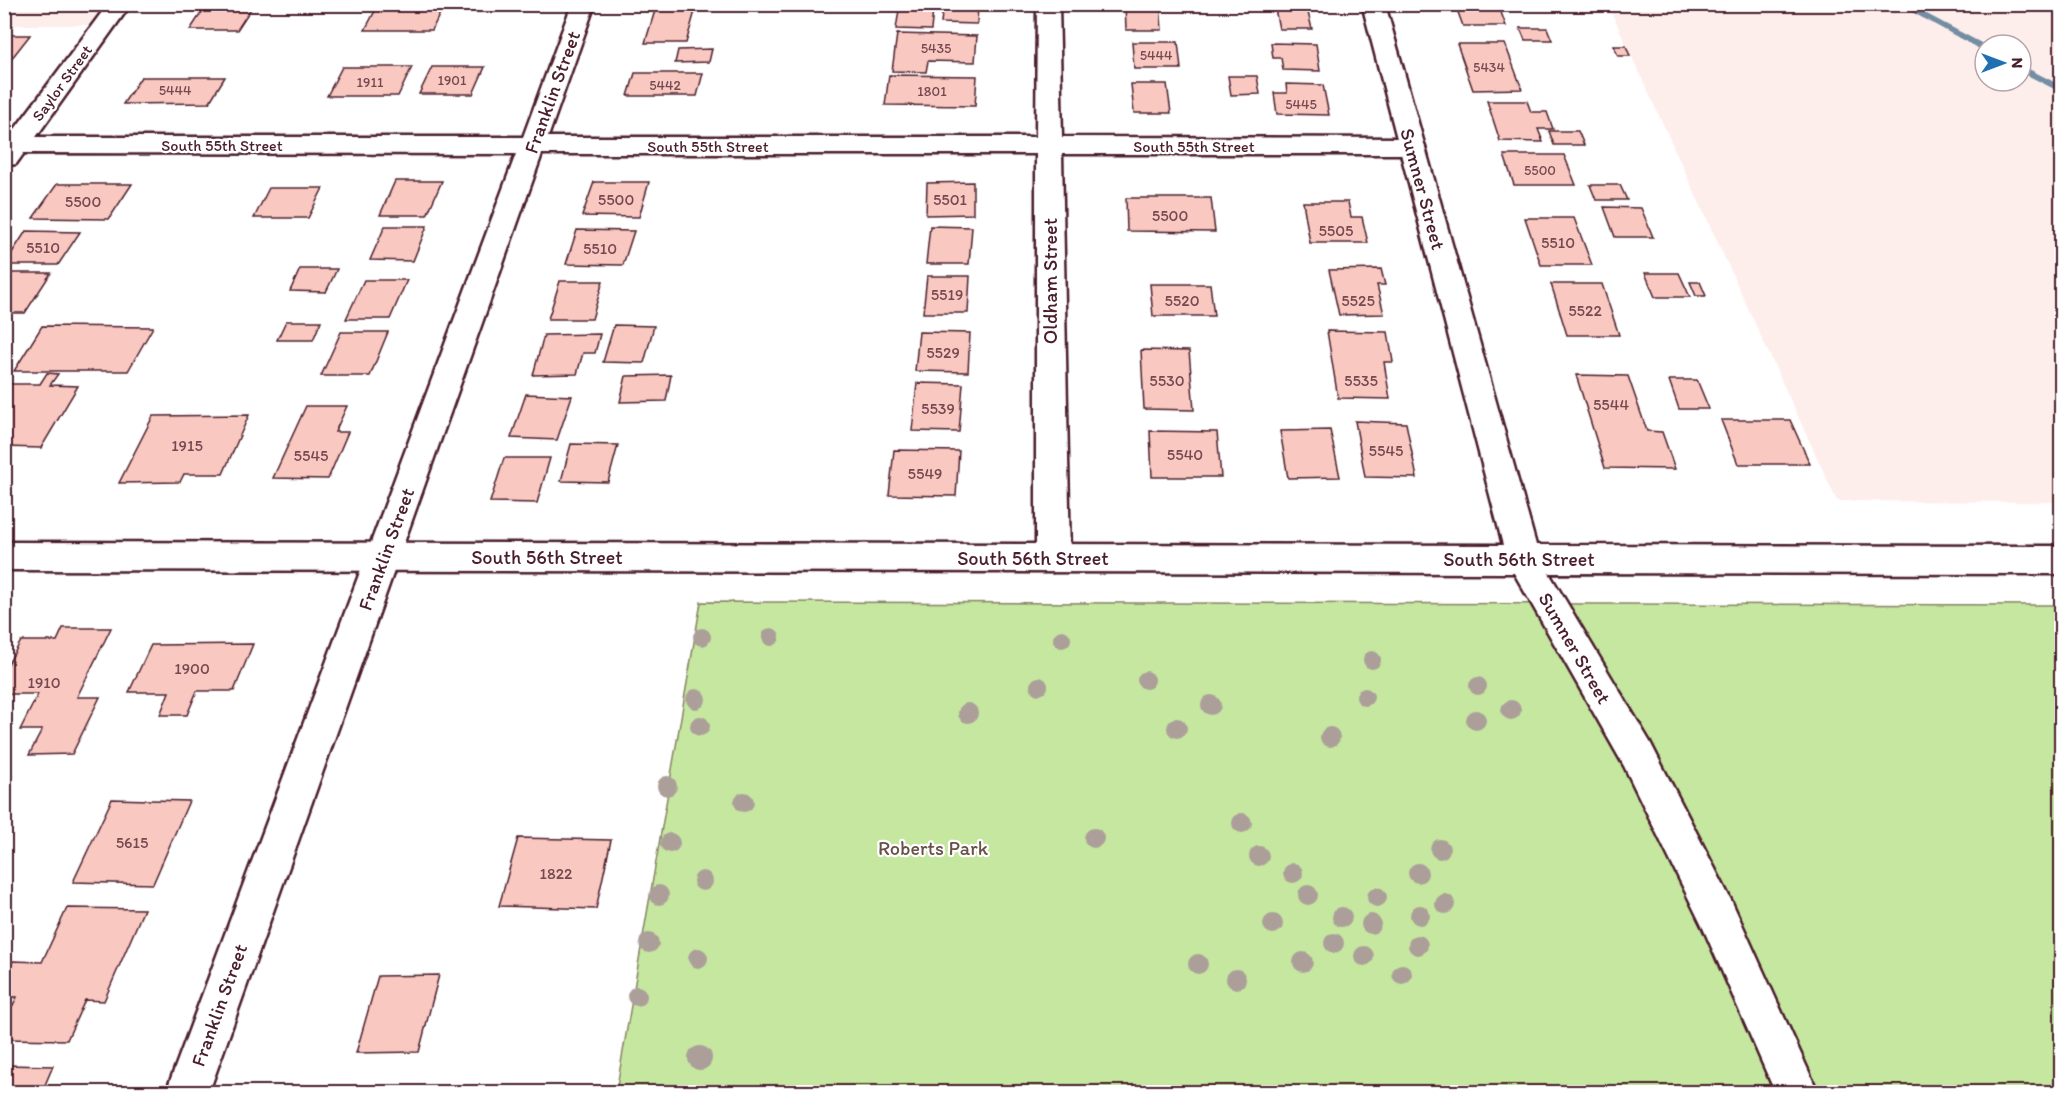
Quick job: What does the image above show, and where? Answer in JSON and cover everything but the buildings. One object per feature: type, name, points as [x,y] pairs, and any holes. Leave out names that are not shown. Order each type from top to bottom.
[{"type":"street","name":"Saylor Street","points":[[9,150],[120,4]]},
{"type":"street","name":"Franklin Street","points":[[187,1092],[584,4]]},
{"type":"street","name":"Oldham Street","points":[[1048,4],[1053,558]]},
{"type":"street","name":"Sumner Street","points":[[1373,4],[1523,559],[1637,754],[1718,916],[1797,1092]]},
{"type":"street","name":"South 55th Street","points":[[9,150],[533,146],[1412,146]]},
{"type":"street","name":"South 56th Street","points":[[4,556],[2061,560]]},
{"type":"shaded area","points":[[5,5],[120,5],[105,25],[5,25]]},
{"type":"shaded area","points":[[1608,5],[2061,5],[2061,502],[1837,501]]},
{"type":"green space","name":"Roberts Park","points":[[701,602],[2061,605],[2061,1092],[616,1092]]},
{"type":"waterway","points":[[1901,4],[1973,43]]},
{"type":"waterway","points":[[2033,74],[2062,90]]}]
